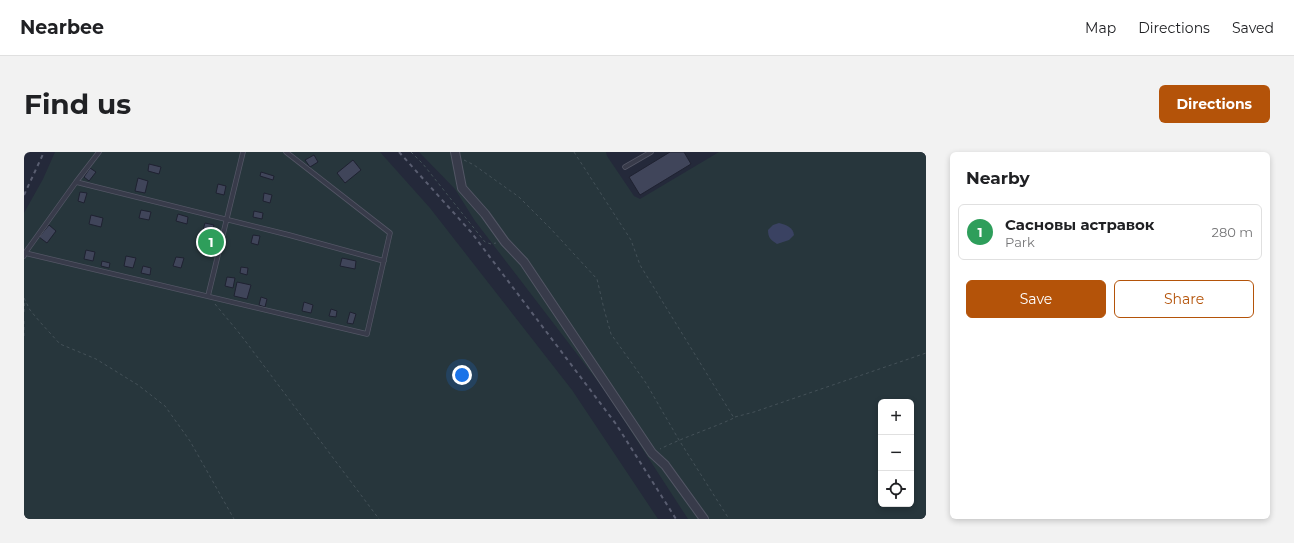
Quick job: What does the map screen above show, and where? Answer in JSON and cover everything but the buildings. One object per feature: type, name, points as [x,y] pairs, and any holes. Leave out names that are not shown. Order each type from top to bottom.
[{"type":"street","points":[[455,154],[462,188],[485,214],[505,242],[524,262],[652,453],[665,465],[704,519]]},
{"type":"lane","points":[[99,152],[25,255],[208,296],[367,334],[390,233],[286,152]]},
{"type":"lane","points":[[208,296],[243,152]]},
{"type":"lane","points":[[625,167],[651,152]]},
{"type":"lane","points":[[76,182],[384,260]]},
{"type":"path","points":[[411,152],[423,164],[485,242],[491,244],[505,242]]},
{"type":"path","points":[[574,152],[631,240],[640,266],[734,418]]},
{"type":"path","points":[[455,154],[520,196],[597,279],[612,334],[646,383],[679,440],[729,519]]},
{"type":"path","points":[[208,296],[240,334],[379,519]]},
{"type":"path","points":[[24,299],[24,312]]},
{"type":"path","points":[[24,299],[40,322],[60,344],[96,359],[138,385],[165,406],[190,441],[234,519]]},
{"type":"path","points":[[24,321],[24,339]]},
{"type":"path","points":[[652,453],[679,440],[734,418],[926,353]]},
{"type":"shaded area","points":[[55,152],[380,152],[430,208],[572,390],[658,519],[24,519],[24,213],[43,179]]},
{"type":"shaded area","points":[[419,152],[606,152],[607,156],[634,196],[640,199],[719,152],[926,152],[926,519],[688,519],[603,388],[475,221],[455,189]]},
{"type":"water","points":[[779,223],[791,228],[794,235],[789,240],[777,244],[770,238],[768,230],[773,225]]},
{"type":"railway","points":[[24,195],[44,152]]},
{"type":"railway","points":[[399,152],[471,232],[616,424],[676,519]]},
{"type":"place","name":"Сасновы астравок","points":[[211,242]]}]
